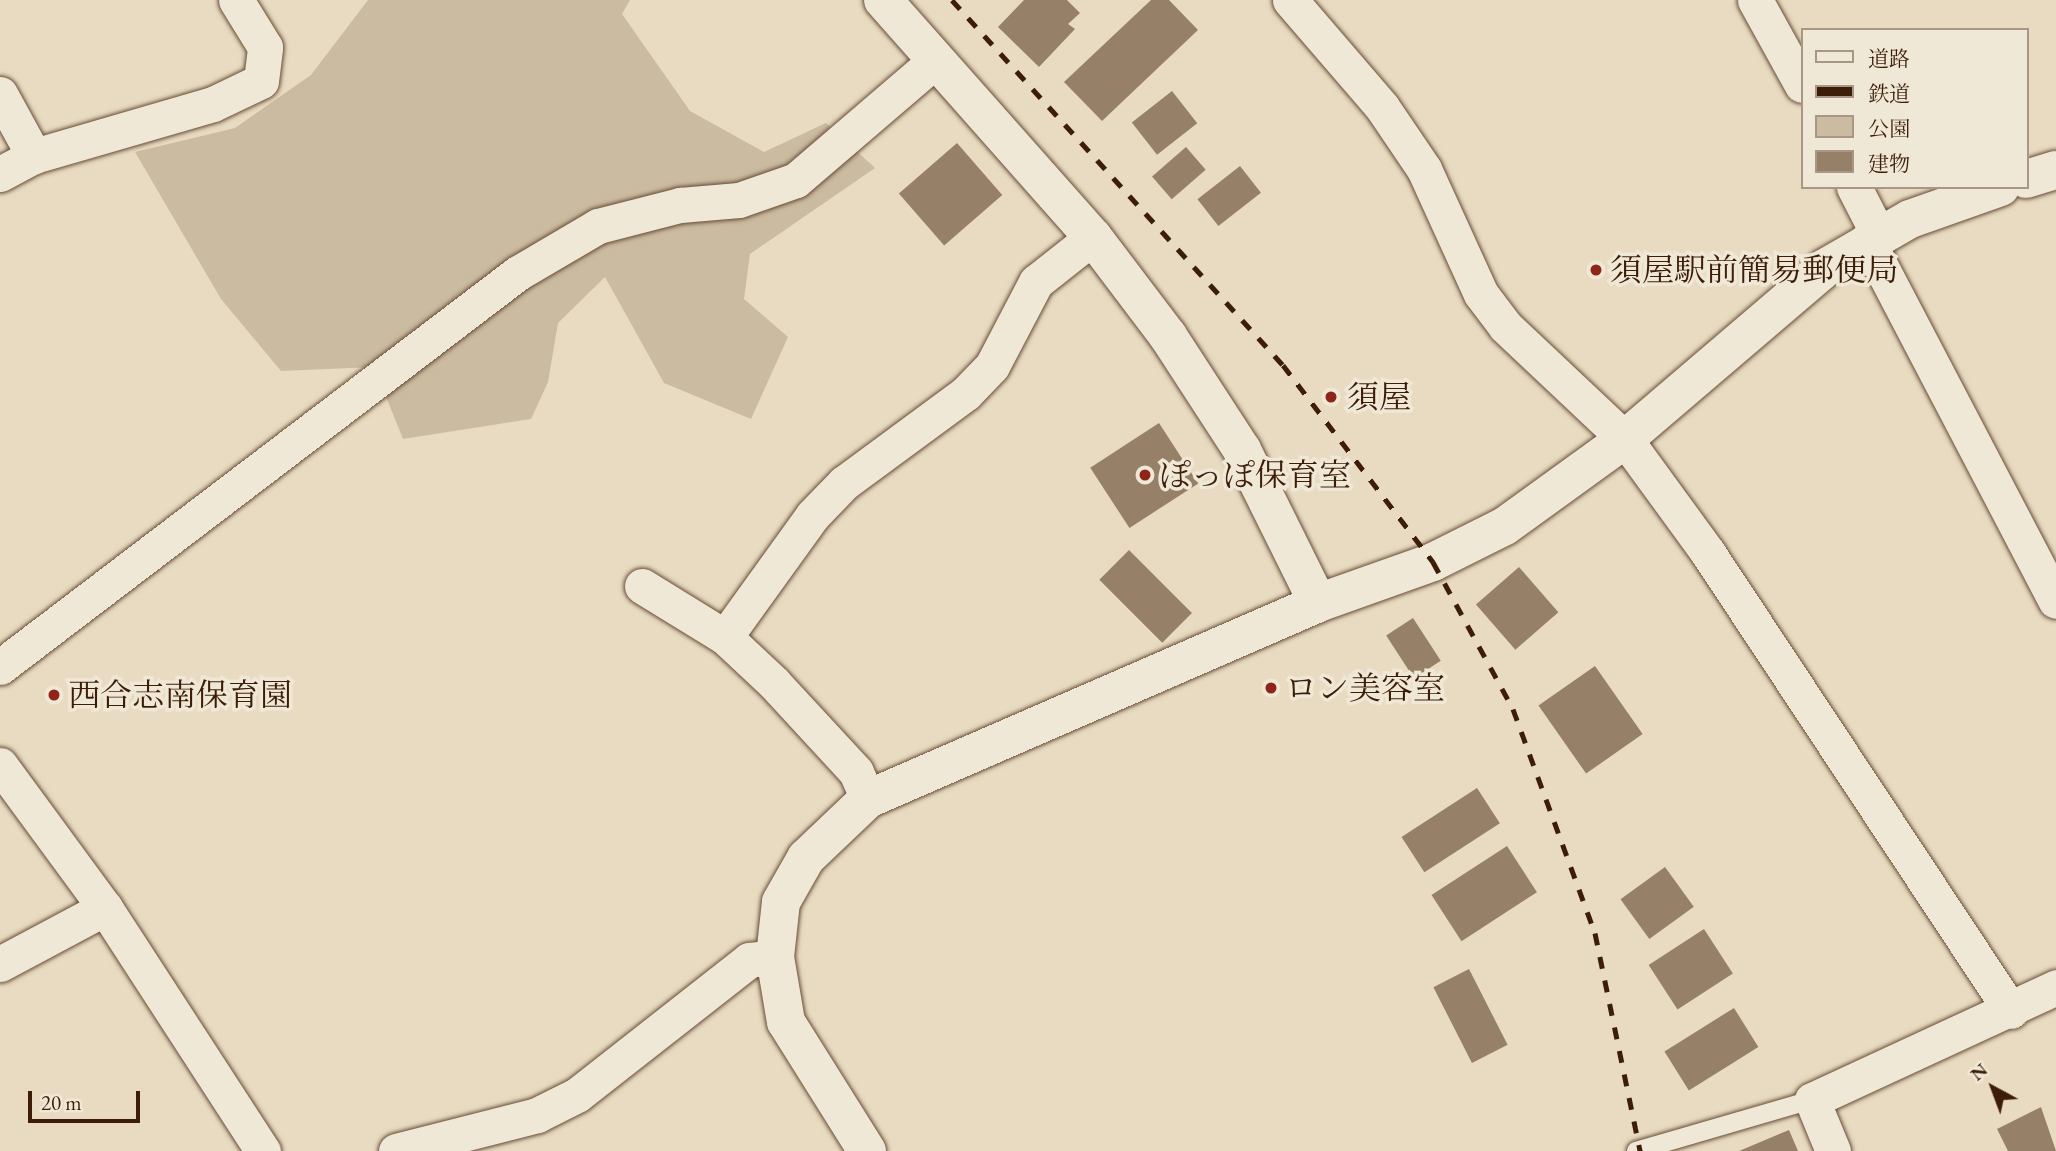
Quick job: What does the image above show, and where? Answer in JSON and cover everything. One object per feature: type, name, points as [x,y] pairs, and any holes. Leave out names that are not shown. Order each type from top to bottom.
[{"type":"street","points":[[0,174],[34,156],[213,104],[261,81],[265,47],[236,0]]},
{"type":"street","points":[[883,0],[1093,237],[1242,450],[1318,603]]},
{"type":"street","points":[[1290,0],[1382,107],[1424,169],[1481,294],[1506,327],[1625,439],[1708,553],[2011,1011]]},
{"type":"street","points":[[1755,0],[1800,81]]},
{"type":"street","points":[[0,667],[519,273],[598,226],[680,205],[739,200],[796,180],[936,60]]},
{"type":"street","points":[[0,94],[34,156]]},
{"type":"street","points":[[2028,178],[2056,170]]},
{"type":"street","points":[[1855,189],[1873,237],[2056,601]]},
{"type":"street","points":[[867,1151],[786,1022],[775,957],[781,902],[806,858],[868,799],[1318,603],[1433,562],[1505,526],[1625,439],[1873,237],[1996,189]]},
{"type":"street","points":[[725,637],[813,515],[983,375],[1036,282],[1093,237]]},
{"type":"street","points":[[642,586],[725,637],[856,772],[868,799]]},
{"type":"street","points":[[0,765],[105,908],[263,1151]]},
{"type":"street","points":[[0,964],[105,908]]},
{"type":"street","points":[[396,1151],[537,1115],[577,1094],[749,960],[775,957]]},
{"type":"street","points":[[1833,1151],[1812,1100],[2011,1011],[2056,987]]},
{"type":"lane","points":[[1636,1151],[1812,1100]]},
{"type":"green space","points":[[368,0],[630,0],[622,14],[690,111],[764,152],[826,123],[875,168],[750,254],[744,299],[788,337],[751,419],[664,383],[605,277],[558,323],[548,382],[531,419],[403,439],[374,367],[281,371],[221,299],[135,152],[235,128],[311,75]]},
{"type":"building","points":[[1024,0],[1067,0],[1080,13],[1068,24],[1075,29],[1039,67],[998,27]]},
{"type":"building","points":[[1151,0],[1169,0],[1198,30],[1102,121],[1064,82]]},
{"type":"building","points":[[1172,91],[1197,123],[1157,155],[1132,122]]},
{"type":"building","points":[[957,143],[1002,195],[944,246],[899,194]]},
{"type":"building","points":[[1186,147],[1206,170],[1172,199],[1152,177]]},
{"type":"building","points":[[1240,166],[1261,193],[1218,226],[1197,199]]},
{"type":"building","name":"ぽっぽ保育室","points":[[1159,423],[1198,483],[1129,528],[1090,468]]},
{"type":"building","points":[[1129,550],[1192,613],[1162,643],[1099,580]]},
{"type":"building","points":[[1519,567],[1558,612],[1515,650],[1476,604]]},
{"type":"building","points":[[1413,618],[1441,661],[1414,678],[1386,635]]},
{"type":"building","points":[[1595,666],[1643,734],[1586,774],[1538,706]]},
{"type":"building","points":[[1477,788],[1500,823],[1424,872],[1402,837]]},
{"type":"building","points":[[1507,846],[1537,892],[1461,941],[1432,895]]},
{"type":"building","points":[[1665,867],[1694,907],[1649,939],[1621,899]]},
{"type":"building","points":[[1704,929],[1733,973],[1678,1009],[1649,965]]},
{"type":"building","points":[[1469,969],[1508,1045],[1472,1063],[1433,987]]},
{"type":"building","points":[[1734,1008],[1758,1047],[1689,1090],[1664,1051]]},
{"type":"building","points":[[2041,1107],[2056,1151],[2008,1151],[1997,1129]]},
{"type":"building","points":[[1789,1130],[1798,1151],[1739,1151]]},
{"type":"railway","points":[[952,0],[1283,365],[1433,562],[1513,709],[1595,933],[1640,1151]]},
{"type":"place","name":"須屋駅前簡易郵便局","points":[[1596,270]]},
{"type":"place","name":"須屋","points":[[1331,397]]},
{"type":"place","name":"ぽっぽ保育室","points":[[1145,475]]},
{"type":"place","name":"ロン美容室","points":[[1271,688]]},
{"type":"place","name":"西合志南保育園","points":[[54,695]]}]
